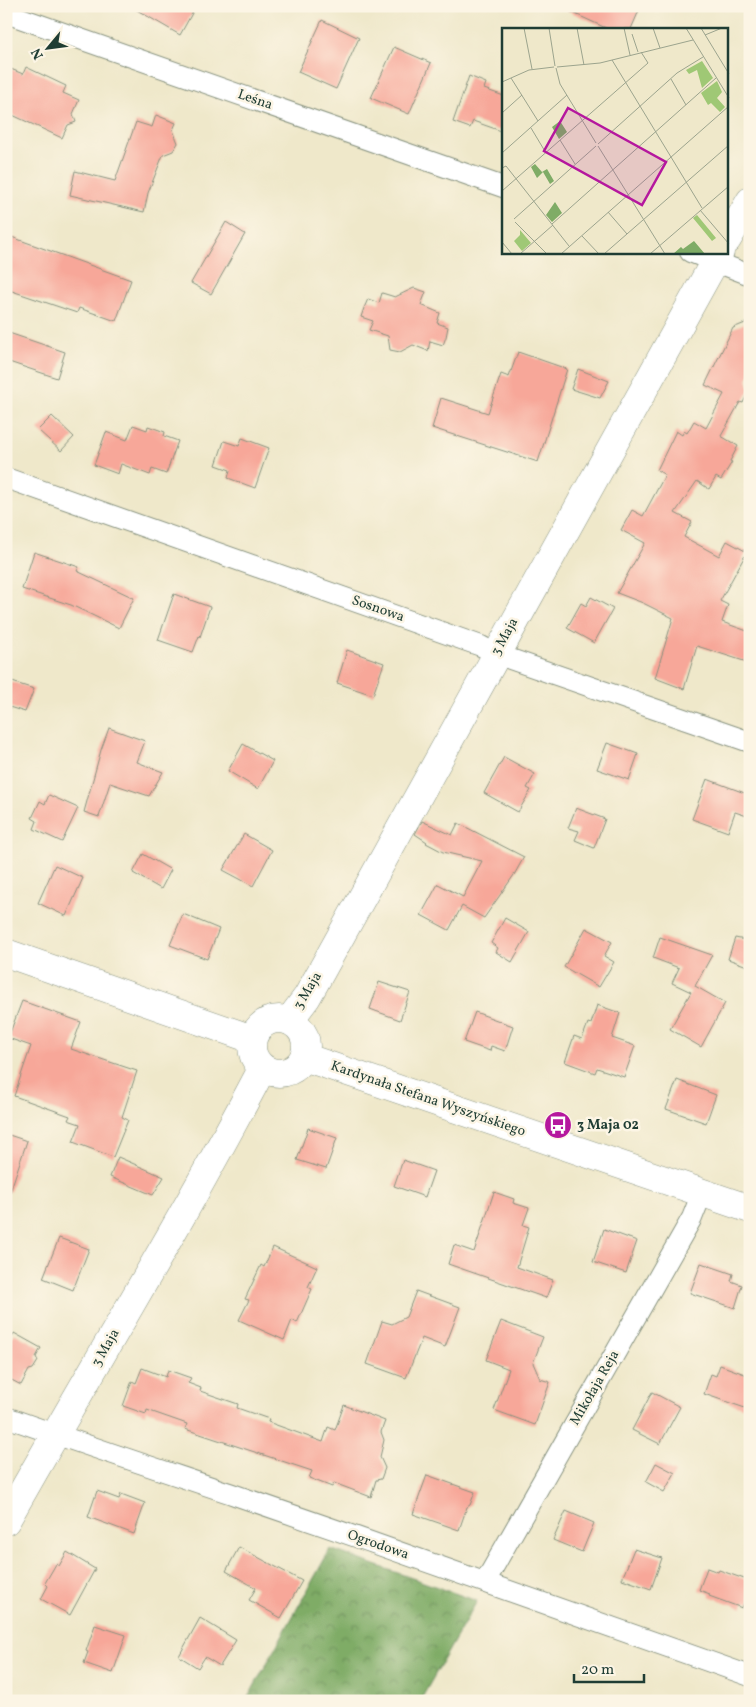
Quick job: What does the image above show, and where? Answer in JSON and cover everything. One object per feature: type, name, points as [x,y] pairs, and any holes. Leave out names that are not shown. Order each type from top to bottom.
[{"type":"street","name":"Leśna","points":[[6,13],[502,186]]},
{"type":"street","name":"3 Maja","points":[[728,240],[750,201]]},
{"type":"street","name":"3 Maja","points":[[289,1021],[306,997],[720,254]]},
{"type":"street","points":[[724,254],[750,275]]},
{"type":"street","name":"Sosnowa","points":[[6,478],[472,642],[496,654],[750,742]]},
{"type":"street","points":[[6,953],[252,1039]]},
{"type":"street","points":[[281,1019],[289,1021],[302,1032],[306,1049],[304,1057],[293,1070],[285,1073],[276,1074],[262,1069],[252,1052],[252,1039],[258,1028],[272,1020],[281,1019]]},
{"type":"street","name":"Kardynała Stefana Wyszyńskiego","points":[[304,1057],[750,1210]]},
{"type":"street","name":"3 Maja","points":[[6,1521],[158,1258],[262,1069]]},
{"type":"street","name":"Mikołaja Reja","points":[[485,1582],[692,1218],[702,1193]]},
{"type":"street","name":"Ogrodowa","points":[[6,1417],[234,1494],[750,1676]]},
{"type":"green space","points":[[330,1549],[477,1601],[420,1701],[246,1701]]},
{"type":"building","points":[[130,6],[196,6],[180,35]]},
{"type":"building","points":[[558,6],[641,6],[631,28],[606,28]]},
{"type":"building","points":[[322,20],[359,38],[336,89],[298,72]]},
{"type":"building","points":[[394,47],[431,63],[409,114],[371,98]]},
{"type":"building","points":[[6,67],[23,74],[26,67],[66,86],[63,93],[79,100],[73,114],[76,122],[68,125],[62,138],[6,112]]},
{"type":"building","points":[[469,76],[486,83],[484,89],[502,95],[502,131],[473,121],[470,128],[453,122]]},
{"type":"building","points":[[156,115],[176,123],[173,130],[178,143],[173,151],[163,155],[148,193],[144,212],[70,195],[75,171],[115,181],[136,122],[152,127]]},
{"type":"building","points":[[226,222],[245,234],[211,294],[191,283]]},
{"type":"building","points":[[6,235],[131,280],[116,321],[79,308],[77,313],[6,289]]},
{"type":"building","points":[[414,288],[426,292],[421,305],[440,313],[437,323],[448,327],[443,345],[430,341],[428,351],[413,345],[400,352],[390,350],[388,336],[369,330],[373,321],[361,317],[364,308],[368,299],[379,303],[382,293],[395,297]]},
{"type":"building","points":[[750,321],[750,374],[747,379],[750,389],[743,403],[740,402],[721,436],[738,446],[730,461],[732,462],[721,480],[716,477],[709,489],[697,481],[675,513],[692,522],[684,537],[719,556],[727,541],[747,552],[720,601],[728,605],[722,622],[750,632],[750,663],[697,646],[684,689],[655,678],[673,618],[617,593],[645,543],[621,530],[632,510],[643,516],[665,475],[657,470],[676,431],[682,435],[684,431],[687,433],[694,421],[706,428],[724,394],[705,385],[733,328]]},
{"type":"building","points":[[6,332],[65,352],[57,378],[6,361]]},
{"type":"building","points":[[518,352],[567,369],[538,462],[432,428],[441,398],[488,413],[501,374],[509,377]]},
{"type":"building","points":[[578,369],[609,381],[600,398],[571,389]]},
{"type":"building","points":[[52,416],[74,437],[61,451],[38,430]]},
{"type":"building","points":[[133,425],[147,430],[148,426],[165,432],[164,436],[178,441],[166,474],[152,469],[150,475],[121,464],[118,474],[94,465],[106,432],[127,440]]},
{"type":"building","points":[[242,438],[269,448],[255,488],[228,478],[230,470],[216,465],[224,441],[239,446]]},
{"type":"building","points":[[34,552],[79,567],[77,571],[134,598],[119,628],[71,605],[22,589]]},
{"type":"building","points":[[174,594],[210,607],[193,652],[158,640]]},
{"type":"building","points":[[591,597],[613,609],[594,643],[567,628],[581,603],[586,606]]},
{"type":"building","points":[[347,650],[384,663],[373,695],[337,683]]},
{"type":"building","points":[[6,680],[34,689],[25,712],[6,706]]},
{"type":"building","points":[[109,728],[145,741],[137,762],[163,772],[149,796],[110,783],[99,817],[84,812]]},
{"type":"building","points":[[607,743],[638,754],[629,780],[597,769]]},
{"type":"building","points":[[243,744],[273,761],[258,789],[228,771]]},
{"type":"building","points":[[504,757],[535,774],[527,788],[531,790],[518,812],[484,793]]},
{"type":"building","points":[[707,779],[750,795],[750,817],[735,812],[728,832],[692,819]]},
{"type":"building","points":[[49,795],[78,808],[62,842],[34,829],[37,821],[32,818],[40,801],[45,804]]},
{"type":"building","points":[[576,808],[605,819],[594,848],[575,840],[579,831],[568,828]]},
{"type":"building","points":[[422,821],[452,835],[458,823],[524,857],[514,875],[484,918],[462,906],[449,930],[421,915],[438,884],[463,897],[482,861],[443,852],[426,843],[415,834]]},
{"type":"building","points":[[244,834],[272,850],[253,886],[223,870]]},
{"type":"building","points":[[143,854],[171,870],[161,889],[133,873]]},
{"type":"building","points":[[55,865],[83,878],[66,916],[38,903]]},
{"type":"building","points":[[183,914],[219,929],[207,959],[170,945]]},
{"type":"building","points":[[505,918],[529,932],[512,962],[496,952],[498,948],[491,943]]},
{"type":"building","points":[[586,928],[612,942],[604,956],[614,962],[599,987],[564,967]]},
{"type":"building","points":[[660,937],[712,955],[695,986],[725,1003],[701,1047],[670,1029],[691,992],[672,983],[679,968],[653,958]]},
{"type":"building","points":[[735,938],[750,941],[750,967],[728,959]]},
{"type":"building","points":[[379,982],[410,992],[400,1020],[370,1009]]},
{"type":"building","points":[[22,1001],[81,1022],[71,1049],[137,1071],[122,1117],[128,1120],[113,1157],[73,1142],[80,1124],[68,1120],[70,1116],[14,1096],[31,1046],[8,1038]]},
{"type":"building","points":[[597,1005],[620,1013],[612,1038],[635,1046],[624,1077],[597,1068],[595,1073],[565,1062],[574,1036],[582,1039],[588,1023],[591,1024]]},
{"type":"building","points":[[475,1012],[513,1026],[505,1051],[491,1046],[490,1051],[464,1042]]},
{"type":"building","points":[[677,1080],[716,1095],[706,1123],[666,1109]]},
{"type":"building","points":[[308,1128],[337,1138],[326,1169],[297,1160]]},
{"type":"building","points":[[6,1134],[27,1141],[10,1192],[6,1191]]},
{"type":"building","points":[[118,1157],[164,1177],[153,1195],[110,1177]]},
{"type":"building","points":[[403,1160],[434,1171],[425,1197],[394,1186]]},
{"type":"building","points":[[494,1192],[514,1199],[513,1203],[529,1208],[523,1225],[529,1227],[517,1267],[553,1280],[546,1298],[448,1264],[454,1245],[474,1252]]},
{"type":"building","points":[[604,1229],[637,1241],[626,1273],[593,1262]]},
{"type":"building","points":[[59,1238],[89,1249],[73,1290],[43,1278]]},
{"type":"building","points":[[273,1247],[317,1267],[308,1287],[312,1289],[297,1323],[292,1320],[284,1340],[239,1320],[249,1300],[245,1299],[261,1265],[264,1267]]},
{"type":"building","points":[[701,1263],[733,1274],[731,1281],[742,1285],[735,1308],[690,1293]]},
{"type":"building","points":[[416,1291],[460,1307],[445,1347],[422,1338],[406,1378],[367,1364],[382,1321],[392,1324],[406,1317]]},
{"type":"building","points":[[501,1321],[543,1337],[533,1363],[540,1379],[550,1382],[535,1425],[494,1410],[509,1369],[486,1360]]},
{"type":"building","points":[[14,1333],[41,1348],[36,1357],[38,1361],[33,1369],[29,1370],[21,1385],[6,1377],[6,1347]]},
{"type":"building","points":[[720,1365],[750,1376],[750,1398],[745,1408],[704,1394],[711,1374],[716,1376]]},
{"type":"building","points":[[142,1368],[166,1377],[168,1370],[191,1378],[188,1383],[201,1388],[200,1391],[238,1404],[237,1408],[269,1419],[268,1422],[323,1442],[328,1427],[335,1430],[344,1405],[385,1421],[381,1432],[384,1440],[380,1457],[385,1468],[381,1479],[376,1480],[371,1497],[334,1483],[332,1487],[309,1478],[312,1471],[185,1429],[187,1424],[147,1410],[146,1414],[123,1406],[132,1381],[136,1383]]},
{"type":"building","points":[[652,1392],[680,1407],[660,1444],[632,1430]]},
{"type":"building","points":[[656,1463],[675,1473],[664,1492],[646,1482]]},
{"type":"building","points":[[427,1475],[475,1492],[470,1505],[467,1507],[459,1530],[413,1514]]},
{"type":"building","points":[[97,1491],[119,1499],[121,1494],[145,1503],[134,1534],[88,1517]]},
{"type":"building","points":[[566,1511],[594,1523],[582,1552],[553,1540]]},
{"type":"building","points":[[239,1547],[302,1581],[281,1618],[249,1600],[256,1588],[226,1571]]},
{"type":"building","points":[[634,1549],[662,1558],[651,1589],[622,1579]]},
{"type":"building","points":[[67,1552],[95,1569],[70,1615],[41,1599],[48,1586],[45,1583],[56,1564],[59,1566]]},
{"type":"building","points":[[707,1568],[718,1572],[719,1570],[750,1581],[750,1603],[745,1601],[742,1608],[709,1596],[710,1594],[699,1590]]},
{"type":"building","points":[[200,1618],[236,1640],[220,1666],[205,1657],[198,1668],[179,1656]]},
{"type":"building","points":[[95,1625],[126,1635],[113,1673],[84,1663]]},
{"type":"place","name":"3 Maja 02","points":[[558,1125]]}]
